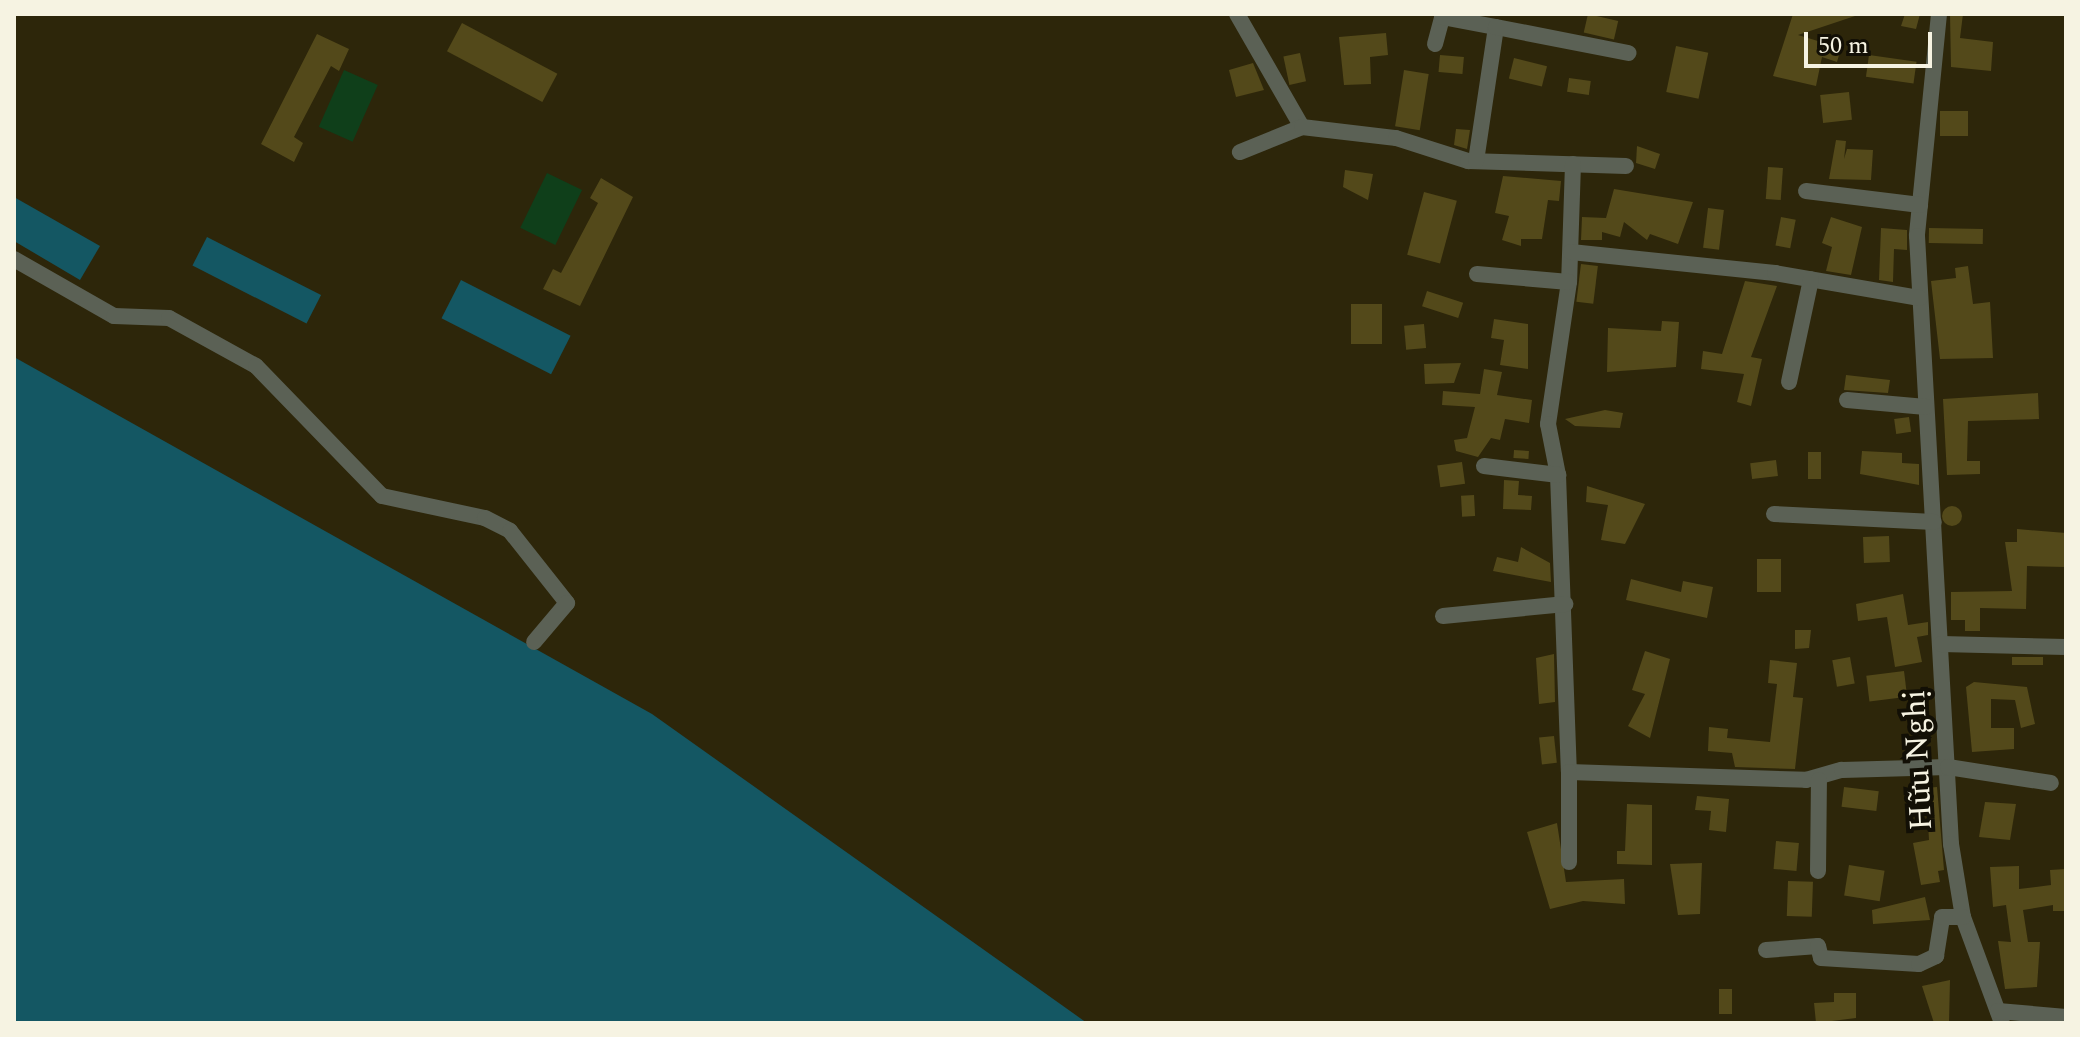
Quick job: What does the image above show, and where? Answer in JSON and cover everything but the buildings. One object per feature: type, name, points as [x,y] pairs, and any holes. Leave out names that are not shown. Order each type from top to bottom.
[{"type":"street","points":[[1237,14],[1302,127]]},
{"type":"street","name":"Hữu Nghị","points":[[1939,14],[1920,205],[1920,298],[1926,407],[1948,767],[1963,917],[2000,1017]]},
{"type":"street","points":[[1435,44],[1442,17],[1628,53]]},
{"type":"street","points":[[1476,161],[1496,27]]},
{"type":"street","points":[[1240,152],[1302,127],[1396,138],[1476,161],[1626,166]]},
{"type":"street","points":[[1569,862],[1565,604],[1558,475],[1548,424],[1569,282],[1573,164]]},
{"type":"street","points":[[1806,191],[1920,205]]},
{"type":"street","points":[[1571,252],[1811,279],[1920,298]]},
{"type":"street","points":[[14,259],[114,316],[169,318],[256,366],[382,496],[485,518],[510,531],[567,603],[534,642]]},
{"type":"street","points":[[1477,274],[1569,282]]},
{"type":"street","points":[[1789,382],[1811,279]]},
{"type":"street","points":[[1847,400],[1926,407]]},
{"type":"street","points":[[1484,466],[1558,475]]},
{"type":"street","points":[[1774,514],[1934,522]]},
{"type":"street","points":[[1443,616],[1565,604]]},
{"type":"street","points":[[1941,644],[2066,647]]},
{"type":"street","points":[[1569,772],[1819,780],[1842,770],[1948,767],[2051,783]]},
{"type":"street","points":[[1818,871],[1819,780]]},
{"type":"street","points":[[1766,950],[1818,946],[1821,958],[1919,964],[1936,956],[1942,917],[1963,917]]},
{"type":"street","points":[[2000,1017],[2066,1017]]},
{"type":"green space","points":[[344,70],[378,85],[353,142],[319,127]]},
{"type":"green space","points":[[547,173],[582,190],[555,245],[520,228]]},
{"type":"water","points":[[14,197],[100,246],[80,280],[14,241]]},
{"type":"water","points":[[207,237],[321,295],[307,324],[192,266]]},
{"type":"water","points":[[461,280],[571,336],[551,374],[441,318]]},
{"type":"water","points":[[14,357],[652,714],[1087,1023],[14,1023]]}]
